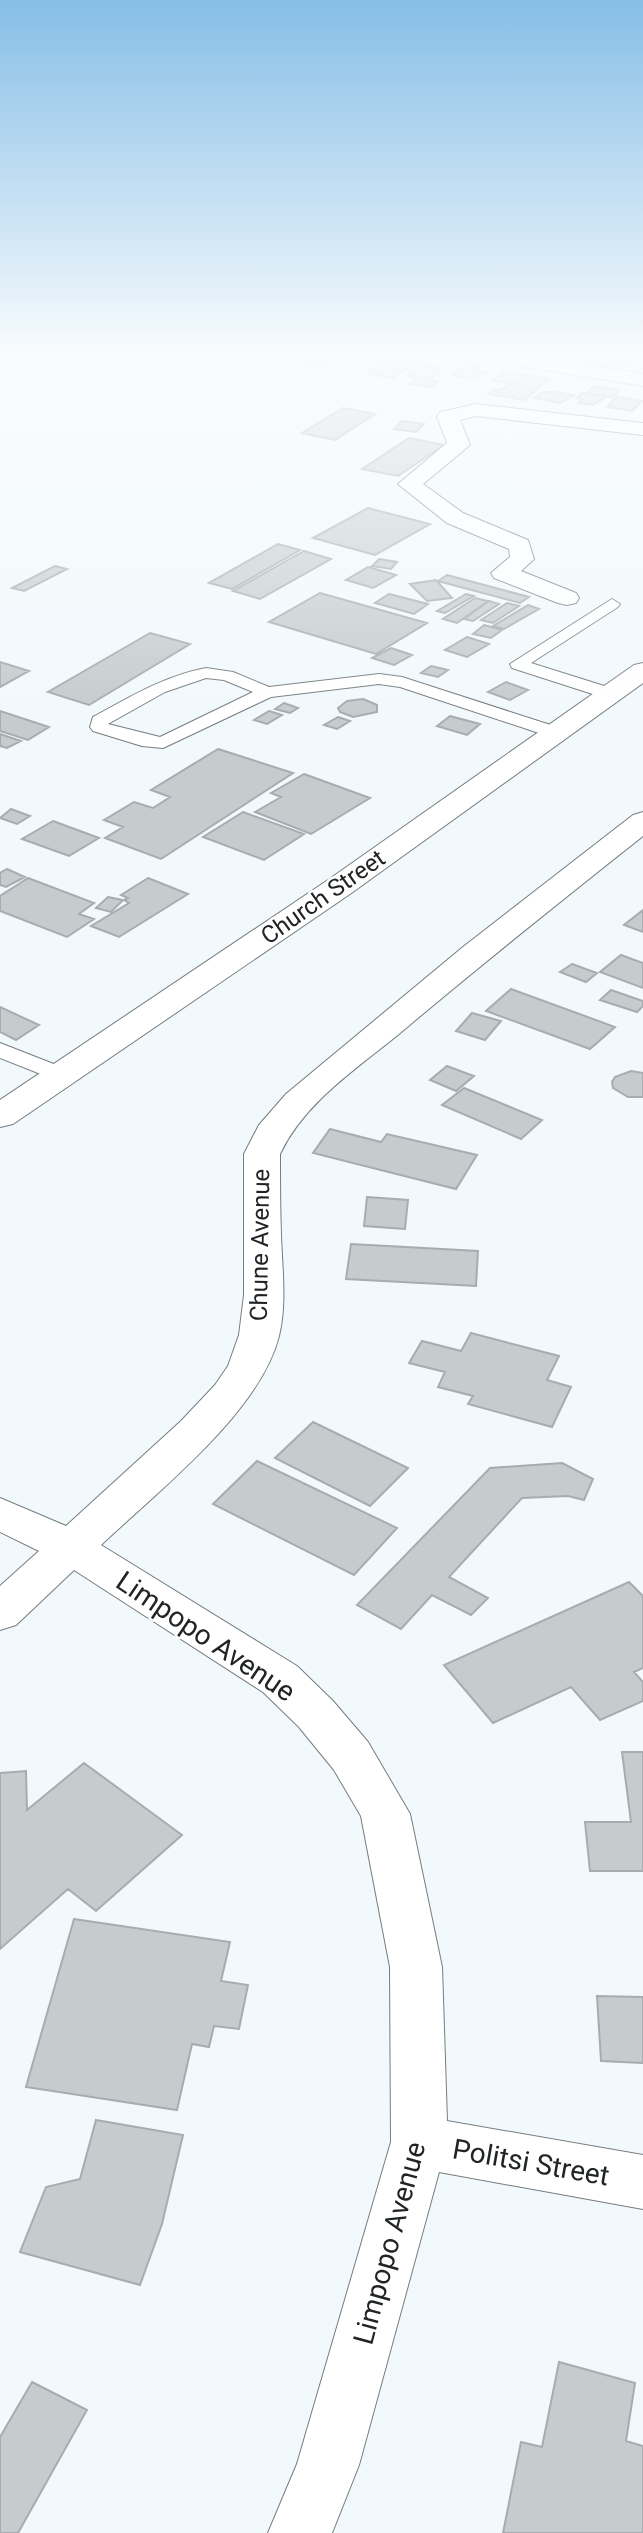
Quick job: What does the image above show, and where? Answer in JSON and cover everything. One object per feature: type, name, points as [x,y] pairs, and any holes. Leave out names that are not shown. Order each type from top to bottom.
[{"type":"street","points":[[416,478],[409,484],[455,518],[520,545],[522,559],[503,573],[567,598]]},
{"type":"street","name":"Church Street","points":[[0,1116],[339,887],[643,671]]},
{"type":"street","name":"Chune Avenue","points":[[0,1613],[196,1431],[230,1395],[248,1366],[259,1335],[264,1295],[262,1154],[272,1133],[298,1101],[474,954],[643,821]]},
{"type":"street","name":"Limpopo Avenue","points":[[0,1513],[72,1548],[280,1679],[316,1714],[351,1756],[385,1814],[416,1967],[419,2142],[328,2465],[300,2533]]},
{"type":"street","name":"Politsi Street","points":[[419,2142],[643,2182]]},
{"type":"lane","points":[[611,694],[518,664],[612,604]]},
{"type":"lane","points":[[267,692],[224,674],[184,677],[99,721],[99,726],[148,742],[163,743],[267,692],[392,680],[557,733]]},
{"type":"lane","points":[[0,1050],[61,1075]]},
{"type":"building","points":[[368,508],[430,524],[375,555],[313,538]]},
{"type":"building","points":[[278,544],[300,550],[232,589],[209,583]]},
{"type":"building","points":[[304,551],[331,559],[260,599],[233,591]]},
{"type":"building","points":[[379,559],[397,562],[391,569],[372,566]]},
{"type":"building","points":[[55,566],[67,569],[24,591],[12,588]]},
{"type":"building","points":[[368,567],[396,575],[373,588],[346,580]]},
{"type":"building","points":[[447,575],[529,597],[520,603],[438,581]]},
{"type":"building","points":[[436,580],[452,598],[427,601],[410,584]]},
{"type":"building","points":[[320,593],[427,623],[376,654],[269,622]]},
{"type":"building","points":[[389,594],[428,604],[414,614],[375,603]]},
{"type":"building","points":[[466,594],[474,596],[445,613],[437,611]]},
{"type":"building","points":[[475,598],[488,601],[457,623],[443,619]]},
{"type":"building","points":[[489,601],[499,604],[473,621],[464,619]]},
{"type":"building","points":[[507,603],[519,606],[493,623],[481,620]]},
{"type":"building","points":[[528,605],[539,609],[504,629],[493,626]]},
{"type":"building","points":[[484,625],[502,630],[491,638],[473,634]]},
{"type":"building","points":[[150,633],[190,644],[89,705],[48,692]]},
{"type":"building","points":[[467,637],[489,644],[467,657],[445,650]]},
{"type":"building","points":[[391,648],[412,655],[394,665],[372,658]]},
{"type":"building","points":[[0,662],[29,671],[0,687]]},
{"type":"building","points":[[431,666],[448,670],[438,677],[421,673]]},
{"type":"building","points":[[506,682],[528,690],[510,700],[488,692]]},
{"type":"building","points":[[363,699],[377,705],[377,712],[353,717],[340,712],[338,708],[347,701]]},
{"type":"building","points":[[284,703],[298,708],[290,713],[275,709]]},
{"type":"building","points":[[0,711],[49,727],[28,740],[0,731]]},
{"type":"building","points":[[269,711],[282,715],[267,724],[254,720]]},
{"type":"building","points":[[450,716],[480,724],[467,735],[437,726]]},
{"type":"building","points":[[338,717],[350,721],[337,729],[324,725]]},
{"type":"building","points":[[0,734],[21,741],[7,748],[0,746]]},
{"type":"building","points":[[218,749],[293,773],[161,859],[105,838],[123,827],[104,820],[134,802],[153,808],[170,797],[151,790]]},
{"type":"building","points":[[304,774],[370,798],[311,834],[255,812],[281,797],[271,793]]},
{"type":"building","points":[[11,809],[30,816],[17,824],[0,818]]},
{"type":"building","points":[[243,812],[304,834],[264,860],[203,837]]},
{"type":"building","points":[[53,821],[99,838],[69,856],[22,839]]},
{"type":"building","points":[[7,869],[25,877],[6,887],[0,885],[0,873]]},
{"type":"building","points":[[28,878],[94,903],[79,914],[94,919],[67,937],[0,911],[0,896]]},
{"type":"building","points":[[148,878],[188,894],[119,937],[91,926],[129,903],[124,900],[128,898],[121,895]]},
{"type":"building","points":[[108,897],[123,900],[111,912],[96,908]]},
{"type":"building","points":[[643,910],[643,932],[624,925]]},
{"type":"building","points":[[621,955],[643,963],[643,988],[600,972]]},
{"type":"building","points":[[572,964],[597,973],[586,982],[560,972]]},
{"type":"building","points":[[511,989],[615,1027],[590,1049],[486,1011]]},
{"type":"building","points":[[611,990],[643,1001],[643,1006],[637,1012],[600,1000]]},
{"type":"building","points":[[0,1007],[39,1025],[16,1040],[0,1032]]},
{"type":"building","points":[[472,1013],[501,1021],[485,1040],[456,1031]]},
{"type":"building","points":[[447,1066],[474,1076],[456,1091],[430,1080]]},
{"type":"building","points":[[631,1071],[643,1073],[643,1097],[628,1097],[613,1088],[615,1077]]},
{"type":"building","points":[[464,1088],[542,1120],[521,1139],[442,1105]]},
{"type":"building","points":[[330,1129],[381,1142],[387,1134],[477,1155],[456,1189],[313,1153]]},
{"type":"building","points":[[367,1197],[408,1200],[405,1229],[364,1226]]},
{"type":"building","points":[[351,1244],[478,1251],[476,1286],[346,1279]]},
{"type":"building","points":[[471,1333],[559,1356],[547,1380],[571,1387],[552,1427],[468,1404],[473,1396],[438,1387],[445,1372],[409,1363],[422,1341],[461,1351]]},
{"type":"building","points":[[313,1422],[408,1468],[370,1506],[275,1458]]},
{"type":"building","points":[[257,1461],[397,1528],[354,1575],[213,1504]]},
{"type":"building","points":[[562,1463],[593,1479],[584,1500],[568,1496],[522,1498],[449,1577],[488,1598],[471,1615],[432,1595],[401,1629],[357,1605],[490,1468]]},
{"type":"building","points":[[629,1582],[643,1596],[643,1668],[634,1672],[643,1682],[643,1701],[600,1720],[571,1687],[493,1723],[444,1665]]},
{"type":"building","points":[[622,1752],[643,1752],[643,1871],[590,1871],[585,1822],[631,1822]]},
{"type":"building","points":[[84,1763],[182,1835],[96,1911],[68,1889],[0,1949],[0,1773],[26,1771],[27,1810]]},
{"type":"building","points":[[74,1919],[230,1942],[221,1981],[248,1985],[239,2029],[214,2026],[209,2047],[192,2044],[177,2110],[26,2087]]},
{"type":"building","points":[[597,1996],[643,1997],[643,2063],[601,2061]]},
{"type":"building","points":[[96,2120],[183,2135],[162,2224],[140,2285],[20,2252],[46,2187],[80,2179]]},
{"type":"building","points":[[559,2362],[635,2383],[626,2441],[643,2446],[643,2533],[503,2533],[521,2442],[542,2447]]},
{"type":"building","points":[[32,2382],[87,2410],[18,2533],[0,2533],[0,2437]]}]
